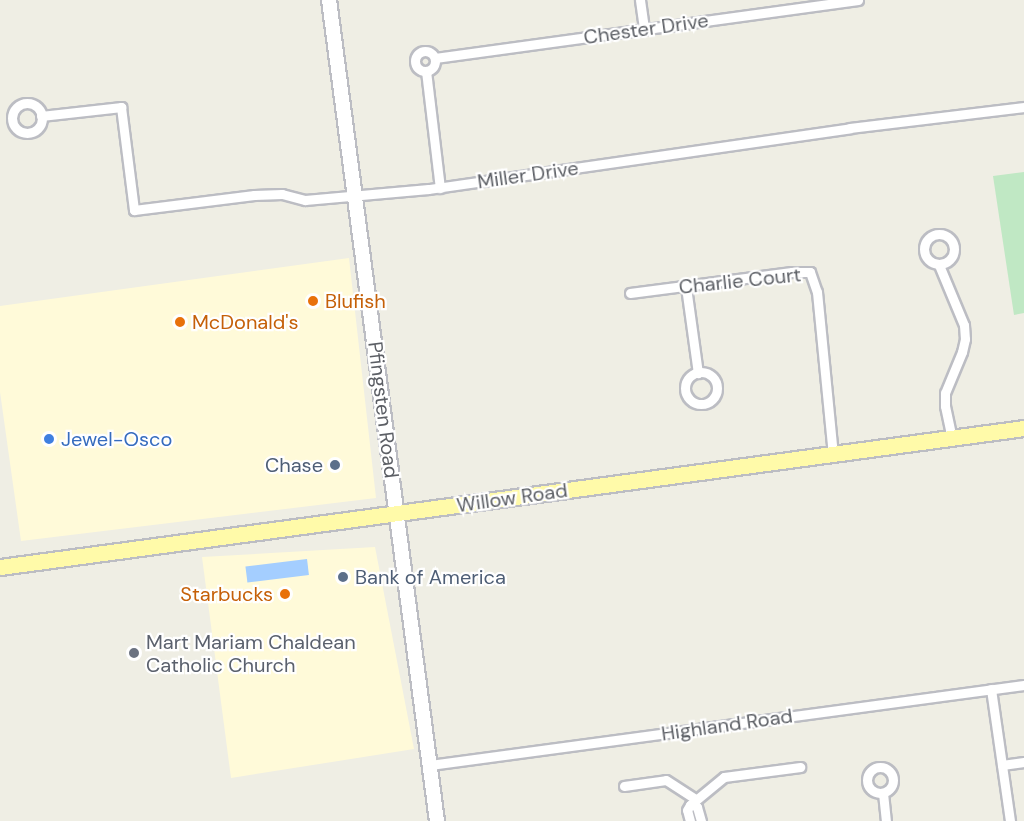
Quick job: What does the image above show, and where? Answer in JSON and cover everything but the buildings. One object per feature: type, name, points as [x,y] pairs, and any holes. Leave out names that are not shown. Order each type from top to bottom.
[{"type":"main road","name":"Pfingsten Road","points":[[329,0],[437,821]]},
{"type":"main road","name":"Willow Road","points":[[0,567],[1024,428]]},
{"type":"street","points":[[640,0],[644,30]]},
{"type":"street","name":"Chester Drive","points":[[435,58],[858,0]]},
{"type":"street","points":[[429,51],[435,58],[433,67],[426,71],[415,65],[417,54],[429,51]]},
{"type":"street","points":[[426,71],[440,188]]},
{"type":"street","name":"Miller Drive","points":[[41,116],[121,107],[134,210],[254,195],[282,194],[305,200],[440,188],[850,128],[1024,107]]},
{"type":"street","points":[[939,265],[964,326],[965,339],[945,393],[945,406],[952,438]]},
{"type":"street","name":"Charlie Court","points":[[630,293],[792,272],[810,272],[817,292],[833,454]]},
{"type":"street","points":[[687,287],[698,373]]},
{"type":"street","name":"Highland Road","points":[[430,765],[1024,685]]},
{"type":"street","points":[[991,689],[1010,821]]},
{"type":"street","points":[[1002,765],[1024,762]]},
{"type":"street","points":[[690,821],[687,810],[724,777],[800,767]]},
{"type":"street","points":[[624,786],[666,780],[694,802],[701,821]]},
{"type":"street","points":[[883,793],[886,821]]},
{"type":"shaded area","points":[[349,258],[376,498],[21,541],[0,392],[0,306]]},
{"type":"shaded area","points":[[375,547],[414,749],[231,778],[202,557]]},
{"type":"green space","points":[[1024,172],[1024,313],[1014,315],[993,176]]},
{"type":"water","points":[[307,559],[309,575],[247,582],[245,567]]},
{"type":"place","name":"Blufish","points":[[313,301]]},
{"type":"place","name":"McDonald's","points":[[180,322]]},
{"type":"place","name":"Jewel-Osco","points":[[49,439]]},
{"type":"place","name":"Chase","points":[[335,465]]},
{"type":"place","name":"Bank of America","points":[[343,577]]},
{"type":"place","name":"Starbucks","points":[[285,594]]},
{"type":"place","name":"Mart Mariam Chaldean Catholic Church","points":[[134,653]]}]
